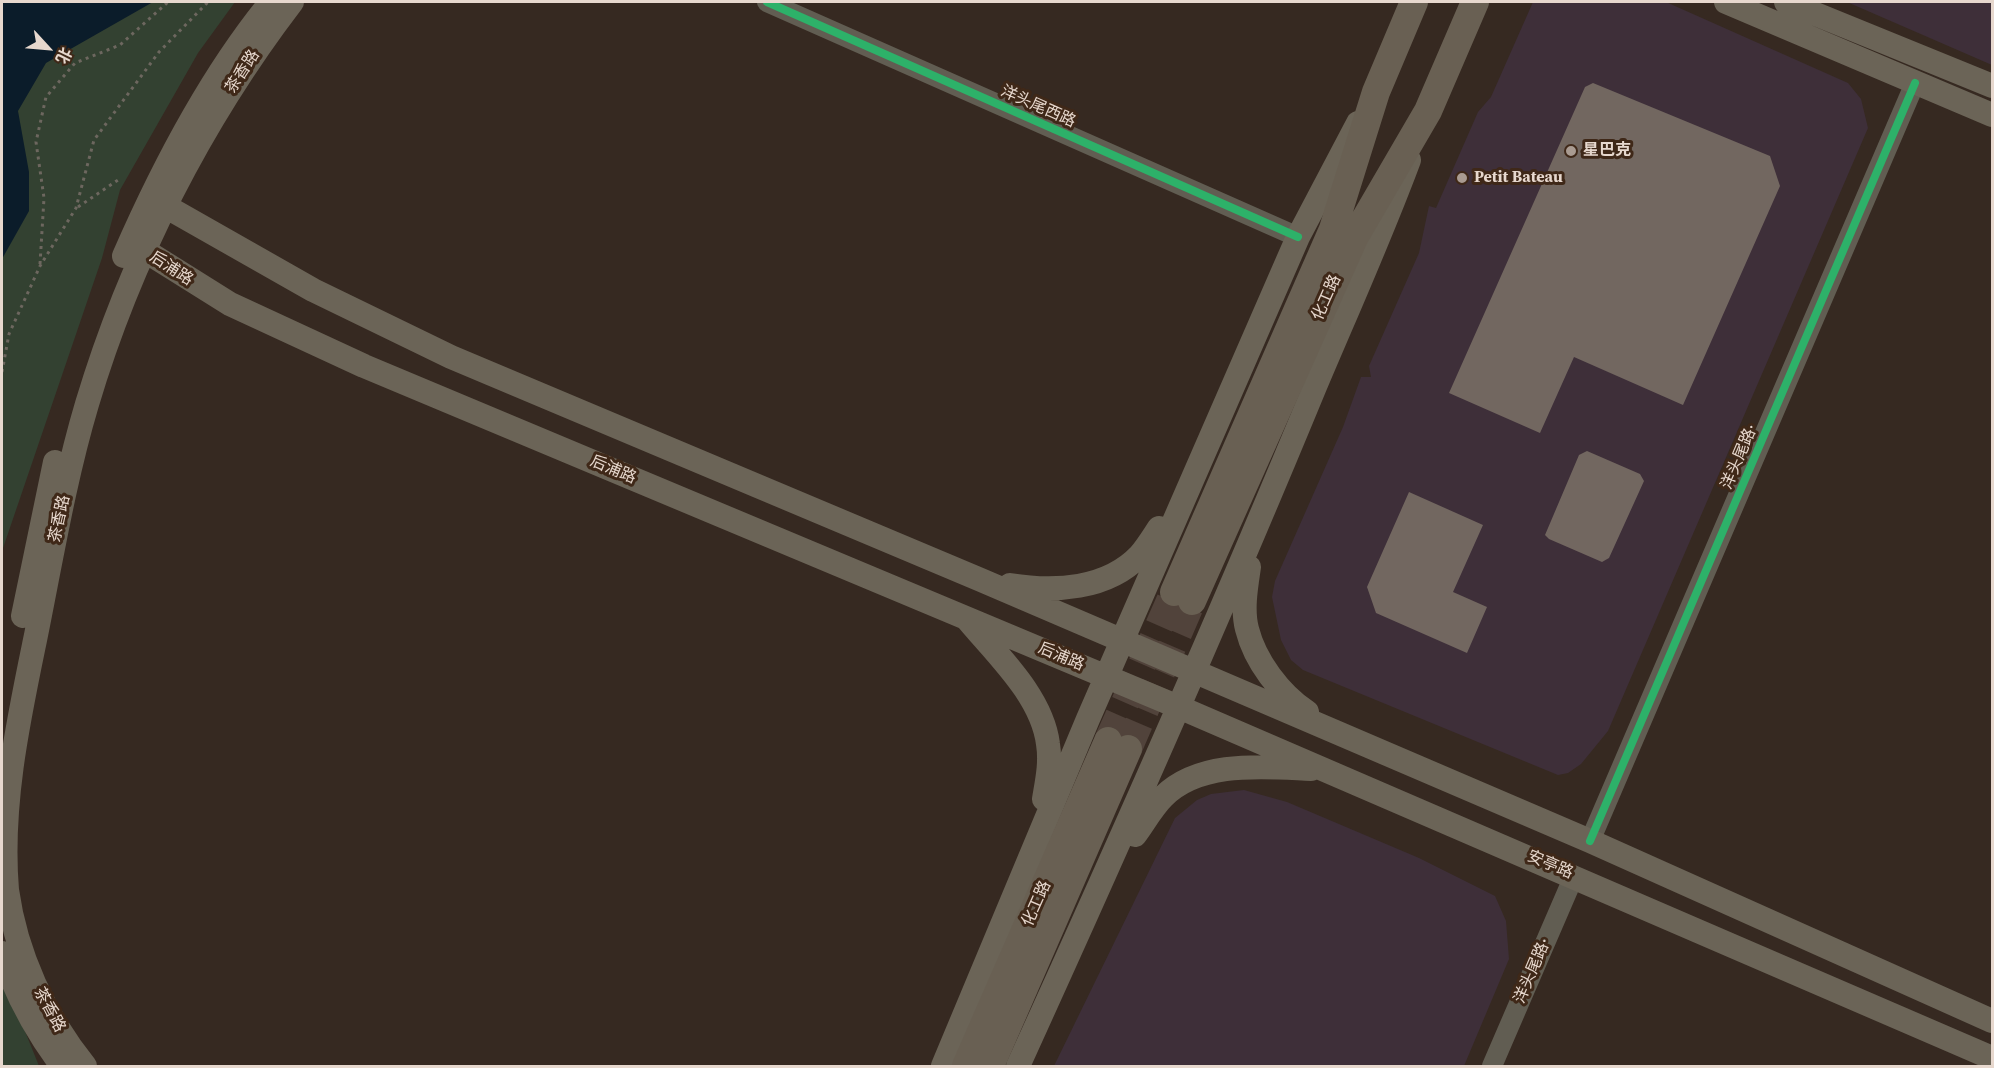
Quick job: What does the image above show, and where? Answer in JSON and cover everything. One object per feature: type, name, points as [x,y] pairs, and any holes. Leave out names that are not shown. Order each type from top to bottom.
[{"type":"highway","name":"化工路","points":[[1414,2],[1376,92],[1333,229],[1183,597],[1353,238],[1428,111],[1475,2]]},
{"type":"highway","name":"化工路","points":[[966,1066],[1118,745],[990,1066]]},
{"type":"main road","name":"茶香路","points":[[2,725],[43,513],[68,412],[94,330],[138,247],[220,74],[271,2]]},
{"type":"main road","name":"茶香路","points":[[158,203],[292,2]]},
{"type":"main road","points":[[1726,2],[1992,115]]},
{"type":"main road","points":[[1786,2],[1992,87]]},
{"type":"main road","points":[[943,1066],[1106,676],[1310,210],[1376,92]]},
{"type":"main road","points":[[1018,1066],[1181,708],[1377,248],[1428,111]]},
{"type":"main road","points":[[158,203],[313,290],[451,357],[981,580],[1590,841],[1992,1021]]},
{"type":"main road","name":"茶香路","points":[[85,1066],[49,1014],[23,955],[8,891],[5,814],[18,720],[77,444],[138,247]]},
{"type":"main road","name":"后浦路","points":[[138,247],[230,304],[364,366],[1106,676]]},
{"type":"main road","points":[[981,580],[1030,588],[1081,586],[1104,580],[1141,555],[1193,476]]},
{"type":"main road","points":[[1253,538],[1245,592],[1247,628],[1259,659],[1293,702],[1339,733]]},
{"type":"main road","points":[[964,616],[1008,668],[1041,717],[1048,743],[1049,770],[1035,846]]},
{"type":"main road","name":"安亭路","points":[[1106,676],[1992,1058]]},
{"type":"main road","points":[[1106,873],[1163,797],[1185,781],[1206,773],[1233,769],[1324,769]]},
{"type":"main road","name":"茶香路","points":[[2,953],[9,976],[32,1023],[62,1066]]},
{"type":"street","name":"洋头尾西路","points":[[766,2],[1298,237]]},
{"type":"street","name":"洋头尾路·","points":[[1590,841],[1915,83]]},
{"type":"street","name":"洋头尾路·","points":[[1492,1066],[1574,876]]},
{"type":"path","points":[[40,266],[44,198],[36,142],[46,97],[75,63],[120,45],[168,2]]},
{"type":"path","points":[[2,372],[9,334],[40,266],[76,208],[94,140],[159,52],[208,2]]},
{"type":"path","points":[[76,208],[121,178]]},
{"type":"shaded area","points":[[1533,2],[1666,2],[1848,83],[1861,99],[1868,128],[1608,731],[1581,764],[1568,773],[1558,775],[1303,670],[1291,660],[1281,640],[1272,597],[1275,581],[1343,427],[1361,377],[1371,377],[1369,366],[1419,253],[1429,206],[1436,208],[1478,112],[1491,97]]},
{"type":"shaded area","points":[[1847,2],[1992,2],[1992,65]]},
{"type":"shaded area","points":[[1244,790],[1287,802],[1419,858],[1495,896],[1506,921],[1509,959],[1464,1066],[1054,1066],[1175,818],[1197,800],[1211,794]]},
{"type":"green space","points":[[2,2],[235,2],[198,53],[120,190],[102,258],[2,551]]},
{"type":"green space","points":[[2,974],[39,1066],[2,1066]]},
{"type":"water","points":[[2,2],[153,2],[46,63],[18,111],[29,172],[29,211],[2,259]]},
{"type":"building","points":[[1593,83],[1770,156],[1780,186],[1683,405],[1574,357],[1540,433],[1449,393],[1585,87]]},
{"type":"building","points":[[1587,451],[1640,474],[1644,481],[1609,558],[1602,562],[1549,539],[1545,535],[1579,455]]},
{"type":"building","points":[[1409,492],[1483,525],[1453,592],[1487,607],[1467,653],[1376,613],[1367,587]]},
{"type":"tunnel","points":[[1108,741],[1174,592]]},
{"type":"tunnel","points":[[1128,749],[1192,601]]},
{"type":"cycle path","points":[[767,2],[1298,237]]},
{"type":"cycle path","points":[[1590,841],[1915,83]]},
{"type":"place","name":"星巴克","points":[[1571,151]]},
{"type":"place","name":"Petit Bateau","points":[[1462,178]]}]
